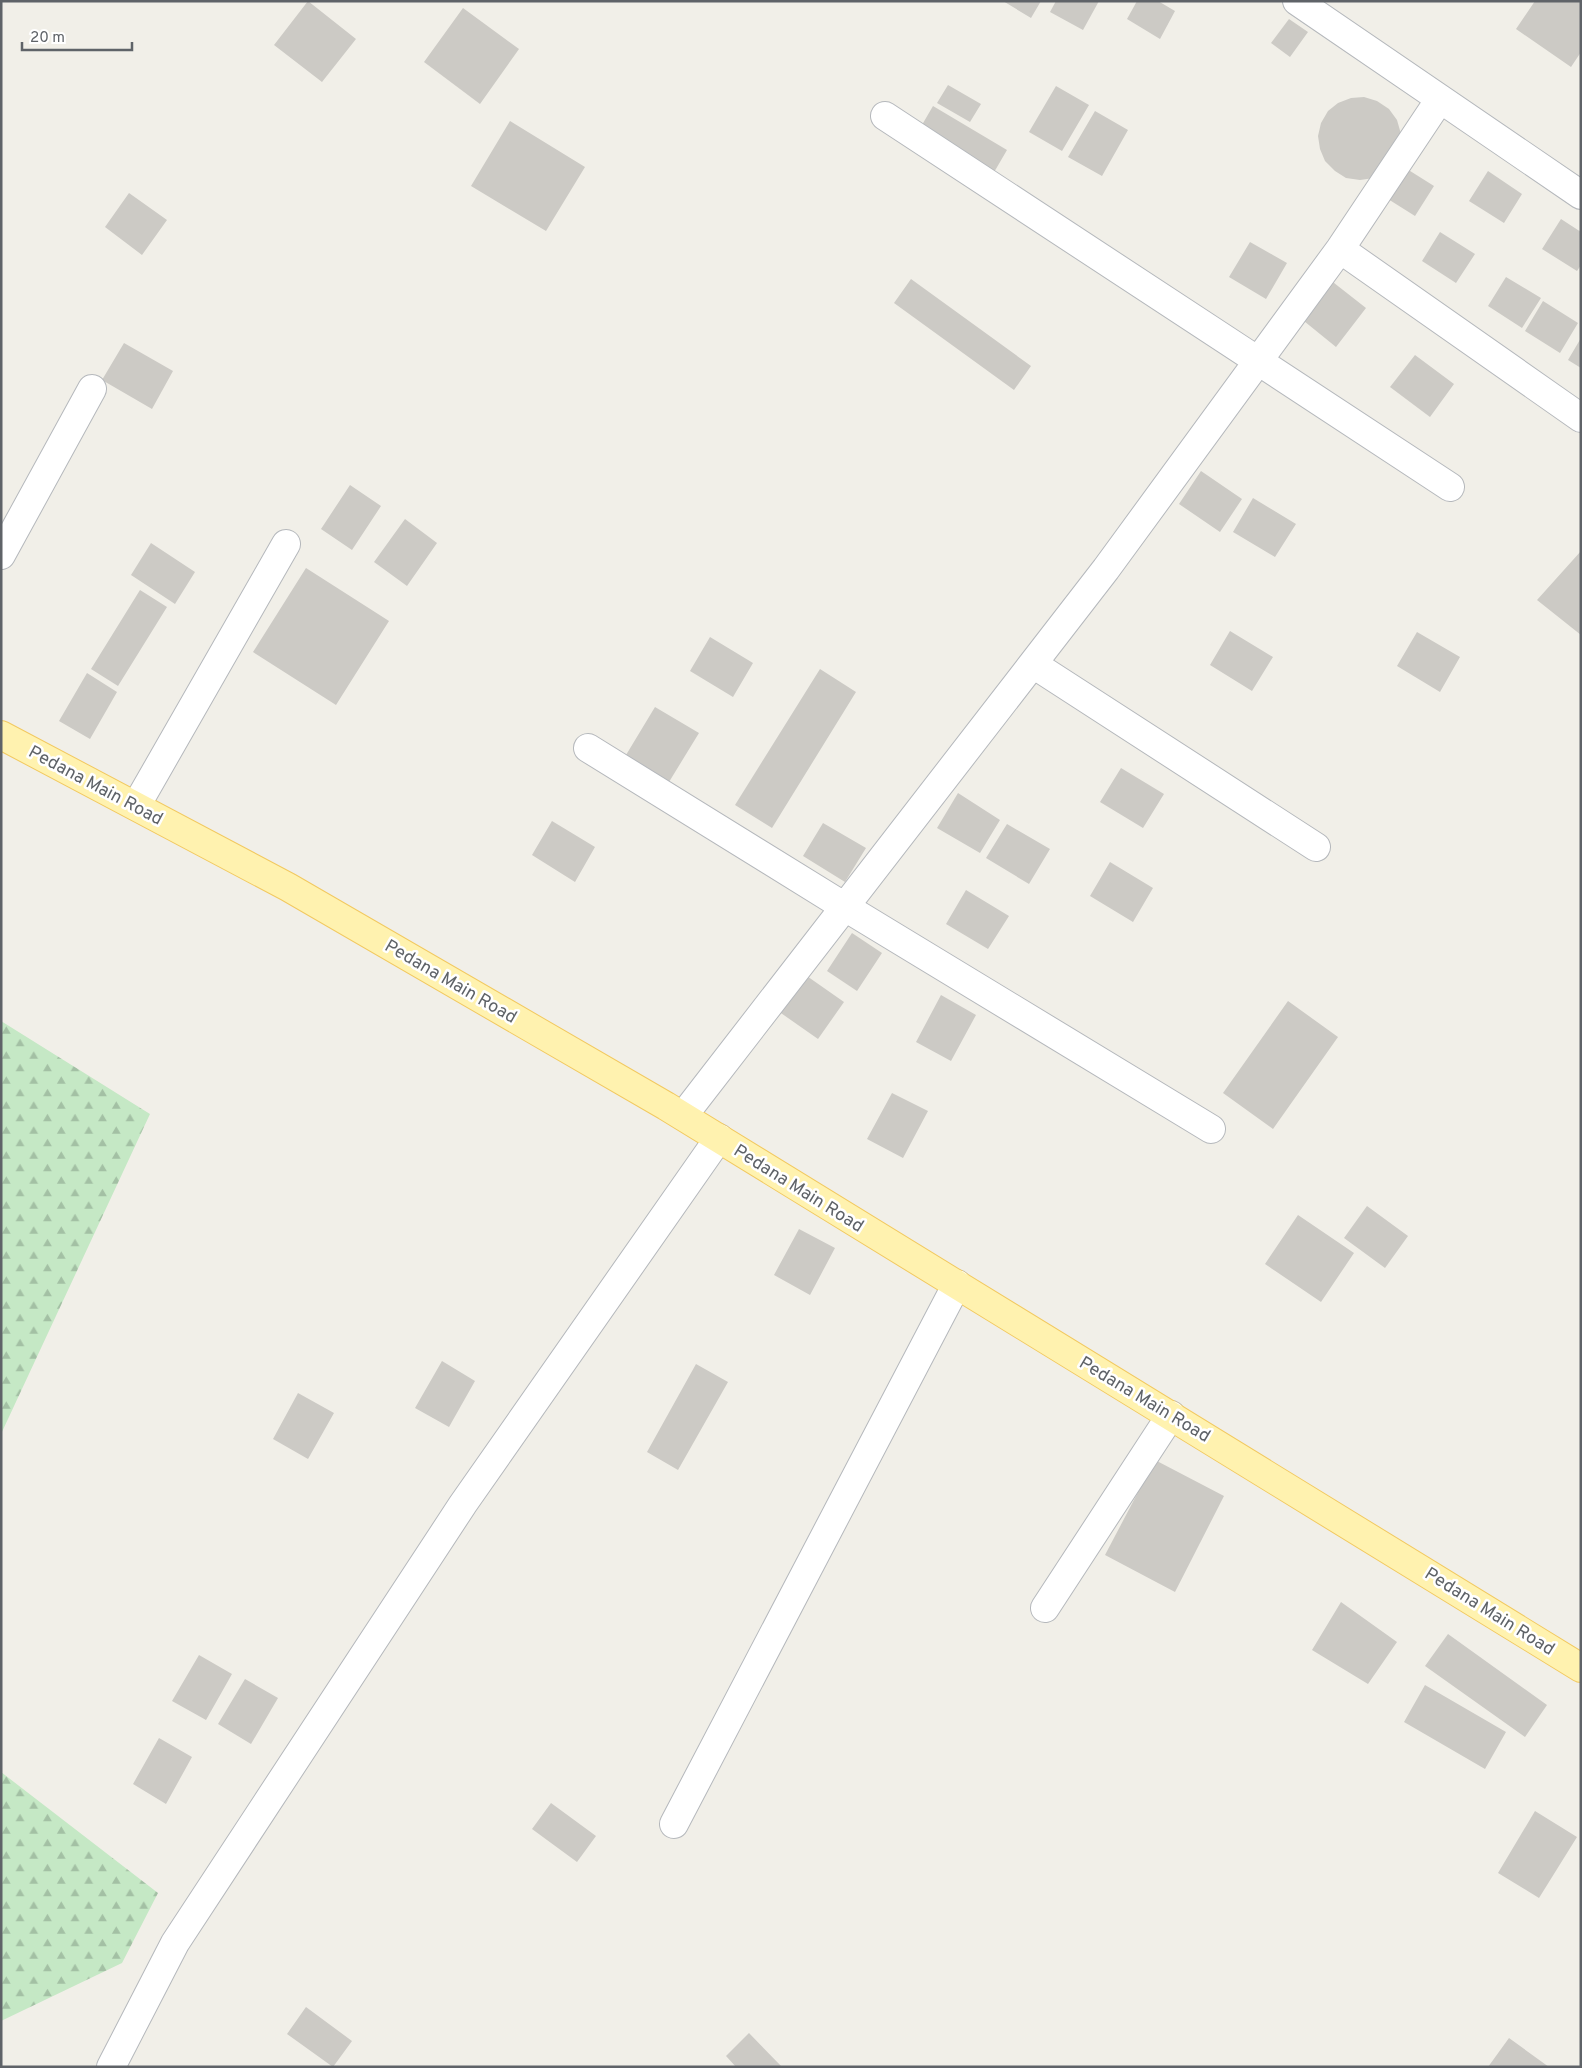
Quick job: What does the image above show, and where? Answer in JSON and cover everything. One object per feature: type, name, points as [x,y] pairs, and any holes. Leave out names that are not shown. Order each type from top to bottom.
[{"type":"main road","name":"Pedana Main Road","points":[[1,735],[288,887],[683,1116],[1581,1668]]},
{"type":"street","points":[[1297,1],[1581,195]]},
{"type":"street","points":[[683,1116],[1106,569],[1340,249],[1440,99]]},
{"type":"street","points":[[885,116],[1450,486]]},
{"type":"street","points":[[1340,249],[1581,418]]},
{"type":"street","points":[[1,555],[92,389]]},
{"type":"street","points":[[136,806],[286,544]]},
{"type":"street","points":[[1033,664],[1316,847]]},
{"type":"street","points":[[588,748],[845,907],[1211,1129]]},
{"type":"street","points":[[111,2067],[181,1934],[463,1504],[719,1138]]},
{"type":"street","points":[[674,1824],[957,1284]]},
{"type":"street","points":[[1045,1608],[1171,1415]]},
{"type":"green space","points":[[1,1021],[150,1114],[1,1434]]},
{"type":"green space","points":[[1,1772],[158,1893],[122,1963],[1,2021]]},
{"type":"building","points":[[308,1],[356,39],[322,82],[274,45]]},
{"type":"building","points":[[1003,1],[1041,1],[1031,18]]},
{"type":"building","points":[[1056,1],[1099,1],[1083,30],[1050,12]]},
{"type":"building","points":[[1137,1],[1158,1],[1175,11],[1160,39],[1127,19]]},
{"type":"building","points":[[1535,1],[1581,1],[1581,52],[1571,67],[1516,29]]},
{"type":"building","points":[[463,8],[519,49],[480,104],[424,62]]},
{"type":"building","points":[[1289,19],[1308,32],[1290,57],[1271,43]]},
{"type":"building","points":[[948,85],[981,104],[970,122],[937,103]]},
{"type":"building","points":[[1056,86],[1089,105],[1062,151],[1029,132]]},
{"type":"building","points":[[1364,97],[1377,101],[1389,109],[1397,120],[1401,134],[1374,178],[1360,180],[1346,178],[1325,161],[1320,149],[1318,136],[1321,123],[1328,111],[1338,103],[1351,98]]},
{"type":"building","points":[[933,106],[1007,150],[993,174],[919,130]]},
{"type":"building","points":[[1095,111],[1128,130],[1102,176],[1068,157]]},
{"type":"building","points":[[510,121],[585,167],[546,231],[471,186]]},
{"type":"building","points":[[1399,164],[1434,186],[1415,216],[1380,194]]},
{"type":"building","points":[[1488,171],[1522,194],[1504,223],[1469,201]]},
{"type":"building","points":[[129,193],[167,220],[142,255],[105,227]]},
{"type":"building","points":[[1561,219],[1581,232],[1581,265],[1577,271],[1542,249]]},
{"type":"building","points":[[1440,232],[1475,254],[1456,283],[1422,261]]},
{"type":"building","points":[[1250,242],[1287,263],[1266,299],[1229,277]]},
{"type":"building","points":[[1506,277],[1541,298],[1522,328],[1488,306]]},
{"type":"building","points":[[911,279],[1031,366],[1014,390],[894,303]]},
{"type":"building","points":[[1329,279],[1366,308],[1336,347],[1299,317]]},
{"type":"building","points":[[1543,301],[1578,323],[1560,353],[1525,331]]},
{"type":"building","points":[[1581,338],[1581,368],[1568,360]]},
{"type":"building","points":[[124,343],[173,371],[152,409],[102,380]]},
{"type":"building","points":[[1415,355],[1454,384],[1430,417],[1390,387]]},
{"type":"building","points":[[1201,471],[1242,499],[1220,532],[1179,504]]},
{"type":"building","points":[[350,485],[381,506],[352,550],[321,529]]},
{"type":"building","points":[[1253,498],[1296,524],[1275,557],[1233,532]]},
{"type":"building","points":[[405,519],[437,543],[407,586],[374,562]]},
{"type":"building","points":[[151,543],[195,572],[175,604],[131,575]]},
{"type":"building","points":[[1581,551],[1581,635],[1537,600]]},
{"type":"building","points":[[306,568],[389,621],[336,705],[253,652]]},
{"type":"building","points":[[140,590],[167,607],[118,686],[91,669]]},
{"type":"building","points":[[1230,631],[1273,657],[1252,691],[1210,665]]},
{"type":"building","points":[[1417,632],[1460,657],[1440,692],[1397,666]]},
{"type":"building","points":[[710,637],[753,663],[733,697],[690,671]]},
{"type":"building","points":[[820,669],[856,692],[772,828],[735,805]]},
{"type":"building","points":[[87,673],[117,692],[90,739],[59,721]]},
{"type":"building","points":[[655,707],[699,733],[669,782],[626,755]]},
{"type":"building","points":[[1121,768],[1164,794],[1143,828],[1100,802]]},
{"type":"building","points":[[958,793],[1000,820],[980,853],[937,828]]},
{"type":"building","points":[[552,821],[595,847],[575,882],[532,855]]},
{"type":"building","points":[[823,823],[866,848],[845,882],[803,856]]},
{"type":"building","points":[[1007,824],[1050,849],[1029,884],[986,858]]},
{"type":"building","points":[[1110,862],[1153,888],[1133,922],[1090,896]]},
{"type":"building","points":[[966,890],[1009,916],[988,949],[946,924]]},
{"type":"building","points":[[852,933],[882,953],[857,991],[827,971]]},
{"type":"building","points":[[804,974],[844,1002],[818,1039],[778,1011]]},
{"type":"building","points":[[941,995],[976,1015],[951,1061],[916,1042]]},
{"type":"building","points":[[1288,1001],[1338,1037],[1273,1129],[1223,1093]]},
{"type":"building","points":[[892,1093],[928,1111],[903,1158],[867,1139]]},
{"type":"building","points":[[1367,1206],[1408,1236],[1385,1268],[1344,1238]]},
{"type":"building","points":[[1298,1215],[1354,1253],[1321,1302],[1265,1264]]},
{"type":"building","points":[[799,1229],[835,1248],[810,1295],[774,1275]]},
{"type":"building","points":[[442,1361],[475,1381],[449,1427],[415,1408]]},
{"type":"building","points":[[696,1364],[728,1382],[678,1470],[647,1452]]},
{"type":"building","points":[[298,1393],[334,1413],[308,1459],[273,1439]]},
{"type":"building","points":[[1155,1460],[1224,1496],[1175,1592],[1105,1555]]},
{"type":"building","points":[[1341,1602],[1397,1642],[1368,1684],[1312,1650]]},
{"type":"building","points":[[1448,1634],[1547,1705],[1525,1737],[1425,1666]]},
{"type":"building","points":[[199,1655],[232,1674],[206,1720],[172,1701]]},
{"type":"building","points":[[245,1679],[278,1698],[251,1744],[218,1724]]},
{"type":"building","points":[[1425,1685],[1506,1732],[1485,1769],[1404,1722]]},
{"type":"building","points":[[159,1738],[192,1757],[166,1804],[133,1784]]},
{"type":"building","points":[[551,1803],[596,1836],[577,1862],[532,1829]]},
{"type":"building","points":[[1535,1811],[1577,1837],[1539,1898],[1498,1873]]},
{"type":"building","points":[[306,2007],[352,2041],[333,2067],[287,2034]]},
{"type":"building","points":[[749,2033],[782,2067],[736,2067],[726,2056]]},
{"type":"building","points":[[1509,2038],[1549,2067],[1488,2067]]}]
